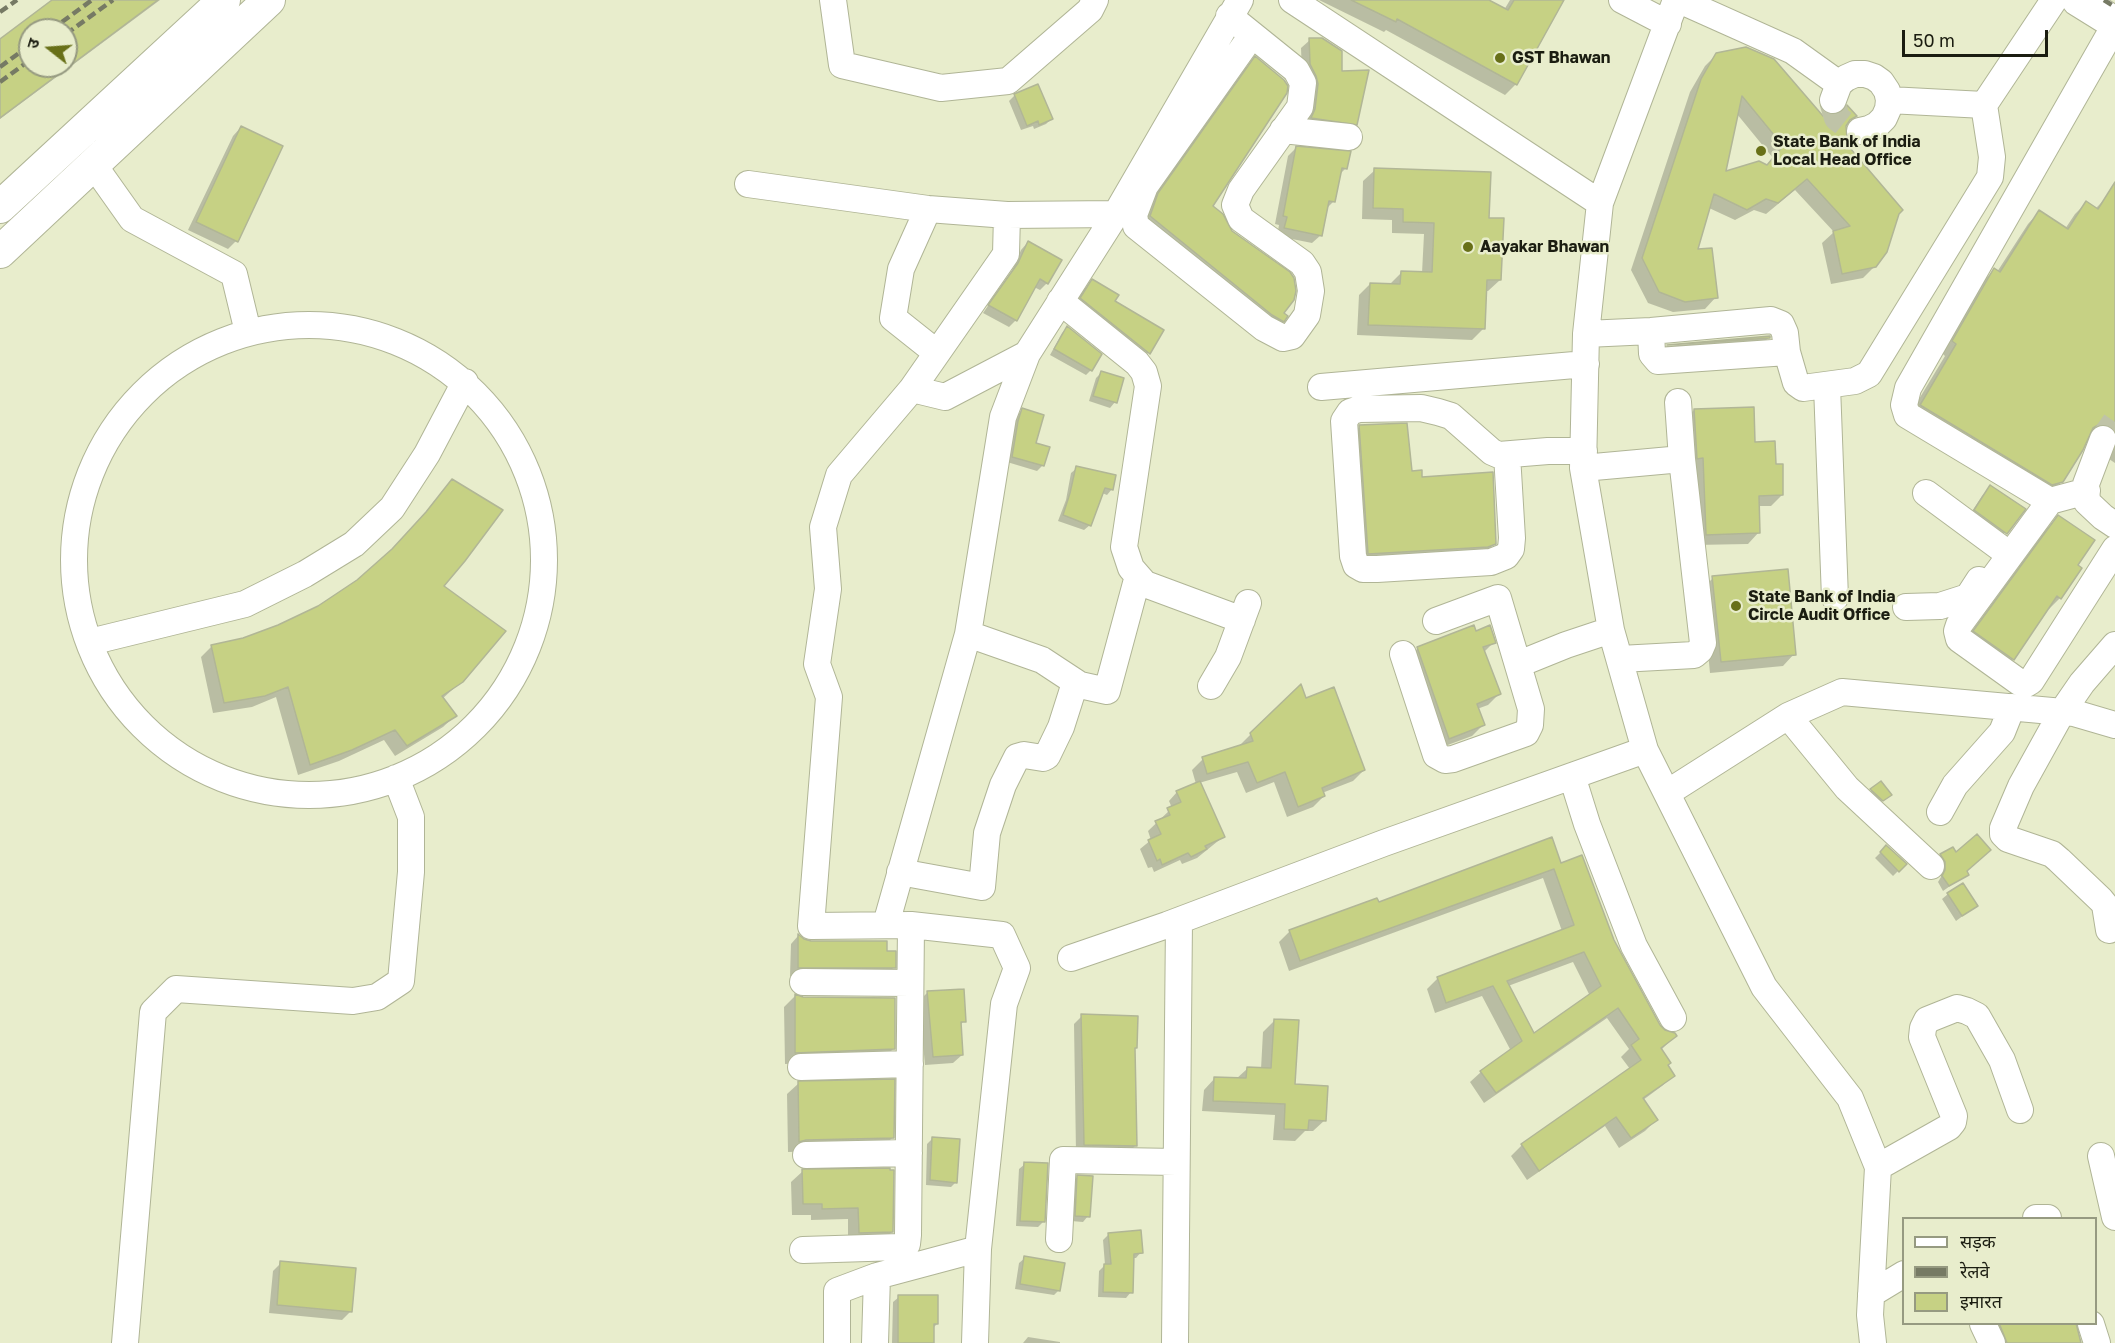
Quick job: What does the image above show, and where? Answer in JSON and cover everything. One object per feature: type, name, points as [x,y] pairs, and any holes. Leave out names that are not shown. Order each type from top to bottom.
[{"type":"main road","points":[[0,207],[225,0]]},
{"type":"main road","points":[[0,252],[269,0]]},
{"type":"main road","points":[[2078,0],[2115,24]]},
{"type":"street","points":[[833,0],[842,65],[941,88],[1008,81],[1090,10],[1095,0]]},
{"type":"street","points":[[1292,0],[1600,203]]},
{"type":"street","points":[[1622,0],[1674,8],[1792,51],[1835,93],[1846,78],[1855,74],[1874,77],[1887,91],[1888,109],[1884,118],[1869,129],[1860,131]]},
{"type":"street","points":[[1586,334],[1771,321],[1781,324],[1796,383],[1803,388],[1855,381],[1869,374],[1990,177],[1992,157],[1984,105],[2054,0]]},
{"type":"street","points":[[803,1250],[900,1247],[907,1244],[910,983],[898,925],[900,872],[968,634],[1003,417],[1027,354],[1116,214],[1235,8],[1252,36],[1296,70],[1302,83],[1300,106],[1240,190],[1235,205],[1241,219],[1302,263],[1308,272],[1311,291],[1306,315],[1292,336],[1283,338],[1263,328],[1136,226],[1134,215],[1145,186],[1252,36]]},
{"type":"street","points":[[1674,8],[1600,203],[1586,334],[1584,459],[1611,630],[1645,750],[1764,987],[1850,1098],[1878,1167],[1870,1315],[1874,1343]]},
{"type":"street","points":[[2050,501],[1907,415],[1904,405],[1908,388],[2115,24]]},
{"type":"street","points":[[1889,100],[1984,105]]},
{"type":"street","points":[[1283,130],[1349,137]]},
{"type":"street","points":[[93,164],[132,219],[234,274],[248,332]]},
{"type":"street","points":[[748,184],[928,209],[1007,215],[1116,214]]},
{"type":"street","points":[[928,209],[902,269],[893,318],[938,353]]},
{"type":"street","points":[[975,1343],[978,1249],[1004,1004],[1017,968],[1002,935],[898,925],[811,926],[829,697],[817,664],[828,590],[823,527],[839,475],[912,388],[1006,254],[1007,215]]},
{"type":"street","points":[[1060,301],[1137,363],[1144,372],[1148,386],[1124,547],[1131,568],[1145,584],[1170,594],[1245,611],[1228,657],[1211,686]]},
{"type":"street","points":[[305,323],[363,329],[417,349],[465,382],[504,426],[530,477],[543,535],[542,593],[527,649],[498,700],[458,742],[409,773],[360,790],[309,796],[258,790],[209,774],[165,747],[128,711],[100,668],[82,620],[74,569],[78,517],[92,468],[118,423],[152,384],[194,354],[248,332],[305,323]]},
{"type":"street","points":[[912,388],[945,398],[1027,354]]},
{"type":"street","points":[[1322,387],[1586,364]]},
{"type":"street","points":[[90,642],[245,604],[305,574],[354,544],[392,508],[427,454],[465,382]]},
{"type":"street","points":[[1827,386],[1835,598]]},
{"type":"street","points":[[1620,659],[1694,655],[1703,643],[1682,459],[1678,402]]},
{"type":"street","points":[[1507,455],[1512,538],[1511,549],[1506,556],[1491,562],[1377,569],[1363,569],[1356,565],[1353,556],[1344,421],[1350,412],[1359,409],[1421,408],[1451,416],[1492,452],[1499,455],[1548,451],[1584,459],[1682,459]]},
{"type":"street","points":[[2103,439],[2086,484],[2087,502],[2115,525]]},
{"type":"street","points":[[1906,607],[1940,606],[1968,597],[2050,501],[2087,491]]},
{"type":"street","points":[[1926,493],[2005,551]]},
{"type":"street","points":[[2005,551],[1957,631],[1959,639],[2019,682],[2026,684],[2031,681],[2115,549]]},
{"type":"street","points":[[968,634],[1042,660],[1075,683],[1107,691],[1138,576]]},
{"type":"street","points":[[1402,654],[1436,755],[1445,760],[1453,759],[1526,733],[1530,725],[1531,709],[1498,598],[1436,621]]},
{"type":"street","points":[[1519,664],[1611,630]]},
{"type":"street","points":[[2109,930],[2105,905],[2059,860],[2052,854],[2007,839],[2002,834],[2021,786],[2062,712],[2082,683],[2115,645]]},
{"type":"street","points":[[900,872],[982,887],[987,833],[1003,785],[1017,757],[1024,755],[1043,758],[1047,756],[1061,727],[1075,683]]},
{"type":"street","points":[[1667,793],[1788,716],[1842,692],[2074,713],[2115,724]]},
{"type":"street","points":[[1940,812],[1955,785],[2001,732],[2012,707]]},
{"type":"street","points":[[1788,716],[1847,788],[1931,866]]},
{"type":"street","points":[[1071,958],[1179,921],[1384,843],[1645,750]]},
{"type":"street","points":[[1572,776],[1587,824],[1634,946],[1673,1018]]},
{"type":"street","points":[[125,1343],[153,1012],[176,989],[353,1001],[377,997],[401,981],[411,872],[411,817],[396,778]]},
{"type":"street","points":[[1174,1343],[1179,921]]},
{"type":"street","points":[[802,982],[910,983]]},
{"type":"street","points":[[1878,1167],[1949,1127],[1953,1122],[1954,1116],[1922,1037],[1923,1028],[1928,1020],[1937,1016],[1957,1008],[1977,1016],[2002,1060],[2020,1110]]},
{"type":"street","points":[[801,1067],[910,1064]]},
{"type":"street","points":[[806,1155],[909,1153]]},
{"type":"street","points":[[2102,1156],[2115,1217]]},
{"type":"street","points":[[1059,1239],[1063,1160],[1176,1162]]},
{"type":"street","points":[[837,1343],[837,1291],[877,1276],[978,1249]]},
{"type":"street","points":[[1871,1294],[1902,1275]]},
{"type":"street","points":[[875,1343],[877,1276]]},
{"type":"street","points":[[1984,1325],[1992,1343]]},
{"type":"street","points":[[2092,1325],[2097,1343]]},
{"type":"building","points":[[52,0],[158,0],[78,60],[78,18],[28,18]]},
{"type":"building","name":"GST Bhawan","points":[[1351,0],[1489,0],[1508,10],[1514,0],[1564,0],[1517,85],[1397,19],[1396,22]]},
{"type":"building","points":[[18,26],[18,78],[54,78],[0,118],[0,39]]},
{"type":"building","points":[[1309,38],[1322,38],[1342,51],[1342,71],[1369,70],[1357,125],[1311,118],[1315,109],[1318,84],[1310,64]]},
{"type":"building","points":[[1746,47],[1774,59],[1823,116],[1826,113],[1836,115],[1847,105],[1857,116],[1846,126],[1847,138],[1844,141],[1903,210],[1899,214],[1887,252],[1876,267],[1842,274],[1833,231],[1850,226],[1807,179],[1778,203],[1766,199],[1747,210],[1714,194],[1698,249],[1712,248],[1718,298],[1685,302],[1659,292],[1642,258],[1701,79],[1716,53]],"holes":[[[1742,96],[1783,146],[1767,165],[1759,161],[1726,171]]]},
{"type":"building","points":[[1255,56],[1284,80],[1288,86],[1287,93],[1213,206],[1223,214],[1232,231],[1290,272],[1294,278],[1296,291],[1294,300],[1284,313],[1288,316],[1284,322],[1272,315],[1150,216],[1158,193]]},
{"type":"building","points":[[1038,84],[1053,119],[1039,125],[1038,121],[1027,126],[1014,94]]},
{"type":"building","points":[[241,126],[283,146],[238,242],[196,222]]},
{"type":"building","points":[[1296,146],[1351,151],[1347,169],[1342,168],[1335,202],[1329,201],[1322,236],[1284,228],[1287,217],[1283,216]]},
{"type":"building","name":"Aayakar Bhawan","points":[[1374,168],[1491,172],[1489,218],[1504,218],[1501,280],[1487,280],[1485,329],[1368,325],[1370,283],[1400,284],[1401,271],[1432,272],[1434,223],[1403,222],[1403,209],[1373,208]]},
{"type":"building","points":[[2115,182],[2115,430],[2108,425],[2100,424],[2093,428],[2083,450],[2063,482],[2052,485],[1920,405],[1956,344],[1952,341],[1994,268],[2000,272],[2039,210],[2068,229],[2086,201],[2098,209]]},
{"type":"building","points":[[1028,241],[1062,260],[1048,284],[1040,279],[1017,321],[988,305],[1018,263]]},
{"type":"building","points":[[1092,279],[1119,295],[1115,301],[1164,330],[1150,354],[1080,298]]},
{"type":"building","points":[[1067,326],[1102,354],[1092,371],[1054,349]]},
{"type":"building","points":[[1770,336],[1770,338],[1667,345]]},
{"type":"building","points":[[1101,371],[1124,378],[1117,403],[1093,396]]},
{"type":"building","points":[[1754,407],[1755,442],[1775,441],[1776,464],[1783,464],[1783,495],[1759,496],[1760,533],[1706,535],[1703,458],[1697,459],[1694,409]]},
{"type":"building","points":[[1022,408],[1044,415],[1036,443],[1050,447],[1044,466],[1012,457]]},
{"type":"building","points":[[1407,423],[1412,471],[1422,470],[1422,477],[1493,472],[1496,544],[1488,547],[1368,554],[1359,425]]},
{"type":"building","points":[[1076,466],[1116,475],[1113,490],[1105,488],[1091,526],[1063,515]]},
{"type":"building","points":[[452,479],[503,510],[444,586],[506,631],[463,682],[442,696],[457,716],[407,746],[395,730],[352,750],[310,765],[288,687],[265,696],[224,703],[211,645],[243,638],[278,625],[318,606],[357,580],[392,549]]},
{"type":"building","points":[[1990,485],[2026,509],[2007,534],[1974,510]]},
{"type":"building","points":[[2058,515],[2095,540],[2078,565],[2082,568],[2061,599],[2057,596],[2014,660],[1973,631]]},
{"type":"building","points":[[1788,569],[1796,655],[1721,662],[1712,576]]},
{"type":"building","points":[[1474,625],[1476,631],[1490,625],[1496,643],[1483,647],[1501,694],[1477,704],[1485,725],[1449,739],[1417,647]]},
{"type":"building","points":[[1301,684],[1306,698],[1334,687],[1365,770],[1322,788],[1325,796],[1298,807],[1285,772],[1257,783],[1248,762],[1207,774],[1202,757],[1253,741],[1250,733]]},
{"type":"building","points":[[1200,781],[1225,837],[1205,846],[1207,849],[1191,857],[1188,853],[1162,865],[1160,859],[1157,861],[1148,840],[1161,834],[1155,821],[1170,815],[1167,808],[1181,802],[1176,791]]},
{"type":"building","points":[[1881,781],[1892,795],[1883,801],[1870,789]]},
{"type":"building","points":[[1977,834],[1991,850],[1967,871],[1969,875],[1949,886],[1942,876],[1945,862],[1940,854],[1953,847],[1956,852]]},
{"type":"building","points":[[1552,837],[1561,863],[1582,855],[1614,940],[1660,1025],[1677,1036],[1661,1048],[1671,1063],[1668,1065],[1675,1076],[1643,1098],[1658,1120],[1631,1138],[1616,1117],[1539,1171],[1521,1144],[1641,1060],[1631,1045],[1639,1039],[1618,1008],[1496,1093],[1480,1071],[1522,1041],[1493,986],[1446,1003],[1437,977],[1574,925],[1554,869],[1300,961],[1289,930],[1377,898],[1379,902]],"holes":[[[1584,952],[1601,986],[1534,1033],[1507,981]]]},
{"type":"building","points":[[1886,845],[1907,864],[1899,872],[1880,852]]},
{"type":"building","points":[[1963,883],[1978,906],[1962,916],[1947,893]]},
{"type":"building","points":[[798,934],[811,941],[887,941],[887,951],[896,951],[896,968],[798,968]]},
{"type":"building","points":[[964,989],[966,1022],[961,1022],[963,1055],[933,1057],[927,991]]},
{"type":"building","points":[[795,994],[803,997],[895,998],[895,1049],[795,1053]]},
{"type":"building","points":[[1081,1014],[1138,1016],[1137,1048],[1135,1048],[1137,1146],[1084,1145]]},
{"type":"building","points":[[1274,1019],[1299,1020],[1295,1084],[1328,1086],[1326,1121],[1309,1120],[1308,1130],[1284,1129],[1285,1104],[1213,1101],[1214,1077],[1246,1078],[1247,1067],[1271,1068]]},
{"type":"building","points":[[895,1079],[894,1138],[799,1142],[798,1081]]},
{"type":"building","points":[[932,1137],[960,1139],[957,1183],[930,1180]]},
{"type":"building","points":[[1024,1162],[1048,1163],[1045,1222],[1020,1221]]},
{"type":"building","points":[[890,1168],[894,1170],[893,1232],[859,1233],[858,1208],[822,1209],[822,1204],[803,1204],[802,1169]]},
{"type":"building","points":[[1077,1175],[1093,1176],[1090,1217],[1075,1216]]},
{"type":"building","points":[[1141,1230],[1143,1253],[1134,1254],[1133,1293],[1103,1292],[1104,1264],[1111,1264],[1108,1233]]},
{"type":"building","points":[[1024,1256],[1065,1263],[1060,1291],[1020,1284]]},
{"type":"building","points":[[280,1261],[356,1268],[352,1312],[277,1305]]},
{"type":"building","points":[[898,1295],[938,1295],[938,1324],[934,1324],[934,1343],[898,1343]]},
{"type":"building","points":[[2000,1325],[2076,1325],[2081,1343],[2007,1343]]},
{"type":"tunnel","points":[[1832,101],[1837,118],[1851,129],[1860,131]]},
{"type":"tunnel","points":[[2103,439],[2115,422]]},
{"type":"railway","points":[[0,12],[17,0]]},
{"type":"railway","points":[[67,18],[92,0]]},
{"type":"railway","points":[[78,25],[113,0]]},
{"type":"railway","points":[[2104,0],[2115,7]]},
{"type":"railway","points":[[0,67],[18,54]]},
{"type":"railway","points":[[0,82],[18,69]]},
{"type":"place","name":"GST Bhawan","points":[[1500,58]]},
{"type":"place","name":"State Bank of India Local Head Office","points":[[1761,151]]},
{"type":"place","name":"Aayakar Bhawan","points":[[1468,247]]},
{"type":"place","name":"State Bank of India Circle Audit Office","points":[[1736,606]]}]
